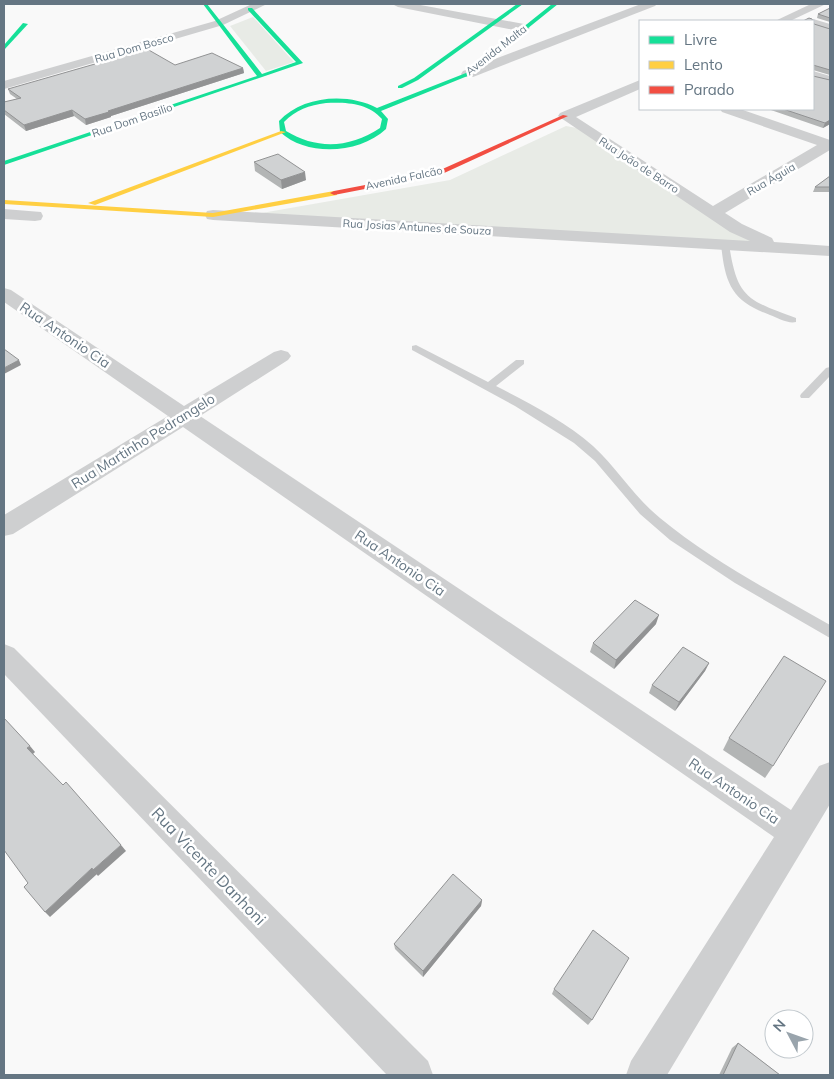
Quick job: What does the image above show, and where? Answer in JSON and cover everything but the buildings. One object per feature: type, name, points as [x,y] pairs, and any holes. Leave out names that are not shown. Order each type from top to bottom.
[{"type":"street","points":[[205,4],[260,76]]},
{"type":"street","name":"Rua Dom Bosco","points":[[4,85],[219,24],[261,4]]},
{"type":"street","points":[[398,4],[524,28]]},
{"type":"street","name":"Avenida Malta","points":[[388,91],[416,79],[520,4]]},
{"type":"street","name":"Avenida Malta","points":[[377,110],[468,74],[555,4]]},
{"type":"street","points":[[468,74],[651,4]]},
{"type":"street","points":[[786,19],[820,4]]},
{"type":"street","name":"Rua Dom Basilio","points":[[4,163],[300,63],[250,9]]},
{"type":"street","points":[[814,23],[830,28]]},
{"type":"street","points":[[4,48],[25,24]]},
{"type":"street","points":[[814,74],[830,80]]},
{"type":"street","name":"Avenida Falcão","points":[[213,215],[440,173],[564,116],[639,84]]},
{"type":"street","points":[[353,102],[377,110],[385,119],[383,129],[372,138],[330,146],[294,143],[282,132],[281,127],[284,118],[303,106],[322,102],[353,102],[370,97]]},
{"type":"street","points":[[730,110],[830,145]]},
{"type":"street","name":"Rua João de Barro","points":[[564,116],[736,228],[779,248]]},
{"type":"street","points":[[82,207],[282,132]]},
{"type":"street","name":"Rua Águia","points":[[713,213],[830,145]]},
{"type":"street","points":[[122,209],[150,198]]},
{"type":"street","name":"Rua Josias Antunes de Souza","points":[[4,202],[830,251]]},
{"type":"street","points":[[4,214],[35,216]]},
{"type":"street","name":"Rua Antonio Cia","points":[[4,294],[795,832]]},
{"type":"street","name":"Rua Martinho Pedrangelo","points":[[4,527],[281,356]]},
{"type":"street","name":"Rua Vicente Danhoni","points":[[4,656],[414,1075]]},
{"type":"street","points":[[645,1075],[830,776]]},
{"type":"lane","points":[[725,244],[731,277],[736,290],[752,303],[792,320]]},
{"type":"lane","points":[[416,348],[488,387],[580,442],[616,479],[644,512],[672,535],[716,566],[830,632]]},
{"type":"lane","points":[[488,387],[520,362]]},
{"type":"lane","points":[[805,396],[830,370]]},
{"type":"shaded area","points":[[253,17],[294,62],[266,71],[230,26]]},
{"type":"shaded area","points":[[566,126],[577,128],[757,243],[256,214],[450,180]]},
{"type":"traffic: fast","points":[[205,4],[260,76]]},
{"type":"traffic: fast","points":[[400,87],[416,79],[520,4]]},
{"type":"traffic: fast","points":[[377,110],[468,74],[555,4]]},
{"type":"traffic: fast","points":[[4,163],[300,63],[250,9]]},
{"type":"traffic: fast","points":[[4,48],[25,24]]},
{"type":"traffic: fast","points":[[343,101],[361,104],[381,114],[385,119],[383,129],[360,142],[333,147],[307,144],[283,132],[281,122],[301,107],[309,104],[343,101]]},
{"type":"traffic: slow","points":[[92,203],[283,132]]},
{"type":"traffic: slow","points":[[4,202],[213,215],[334,193]]},
{"type":"traffic: jam","points":[[334,193],[440,173],[565,116]]}]
